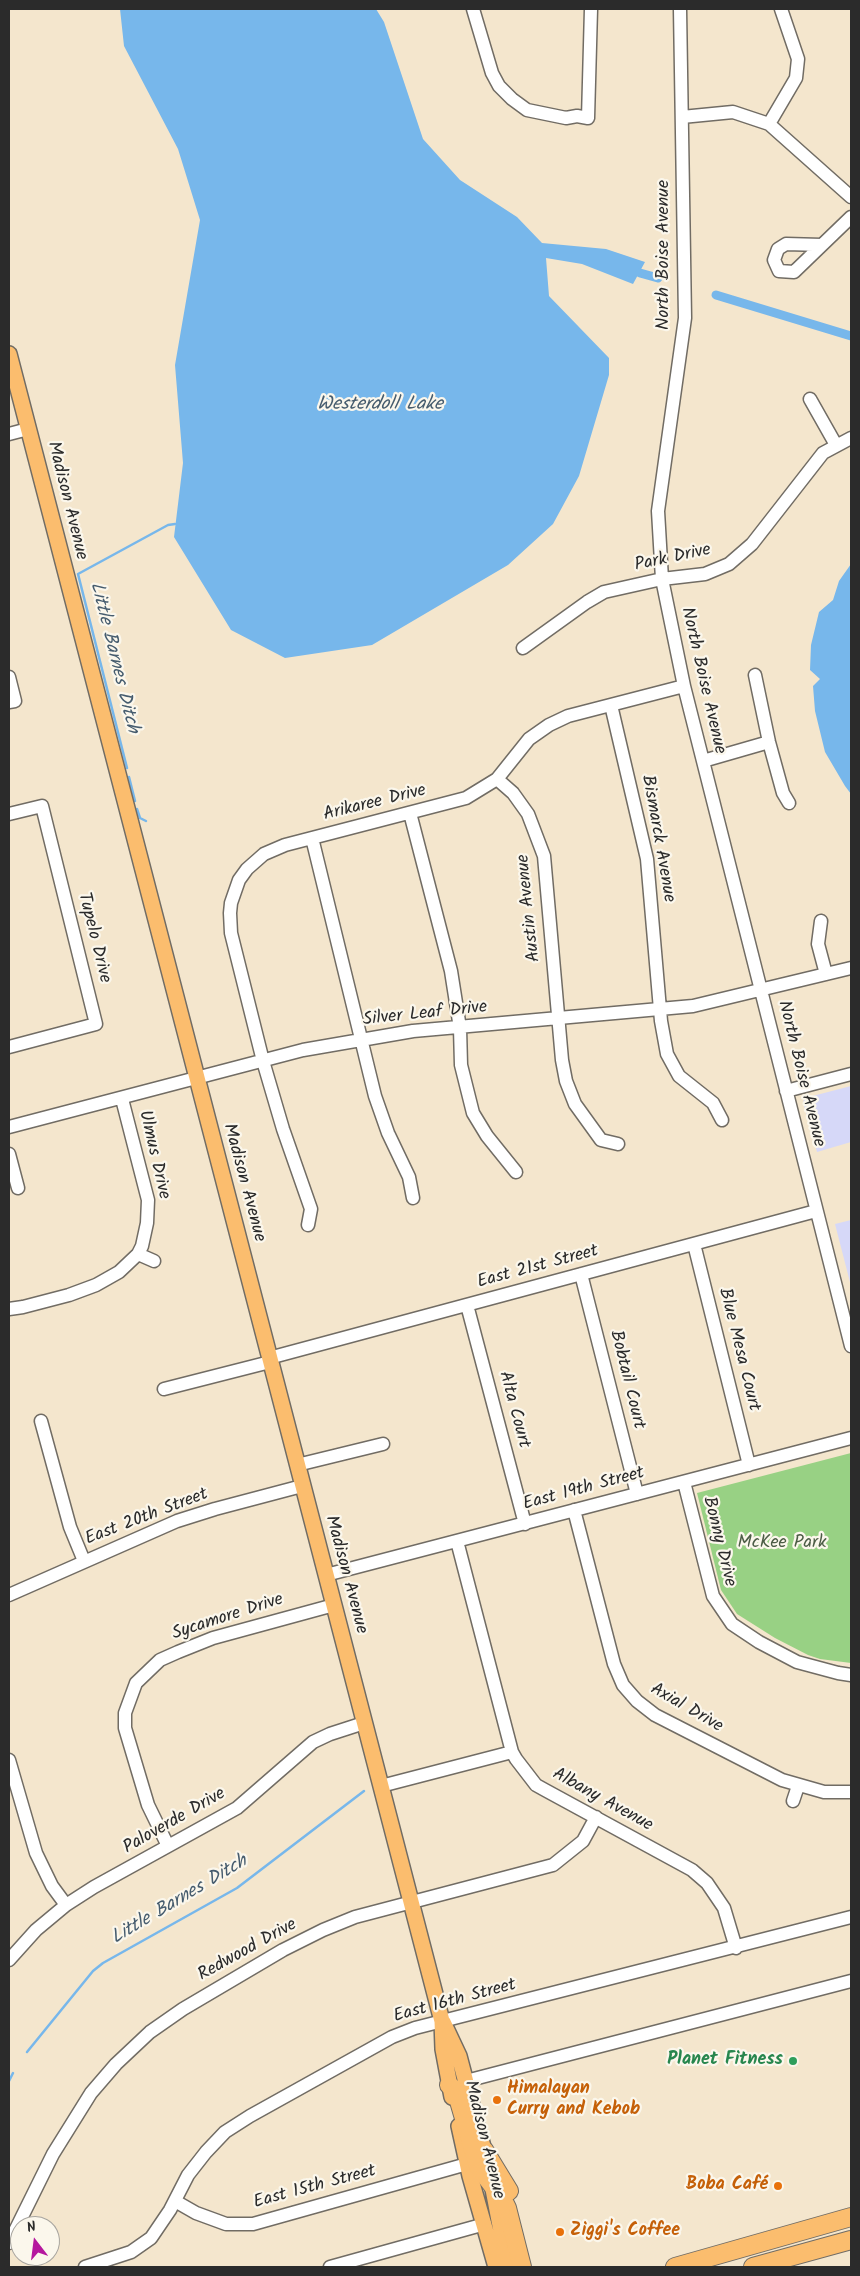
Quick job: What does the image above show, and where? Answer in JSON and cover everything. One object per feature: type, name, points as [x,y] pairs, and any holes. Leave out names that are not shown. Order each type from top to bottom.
[{"type":"highway","points":[[457,2083],[456,2091],[478,2166],[502,2198],[507,2208],[522,2267]]},
{"type":"highway","points":[[484,2150],[515,2202],[534,2267]]},
{"type":"highway","points":[[675,2267],[851,2217]]},
{"type":"highway","points":[[796,2255],[851,2231]]},
{"type":"highway","points":[[753,2267],[851,2240]]},
{"type":"main road","name":"Madison Avenue","points":[[9,354],[269,1360],[412,1903],[442,2021],[443,2049],[484,2150],[508,2267]]},
{"type":"main road","name":"Madison Avenue","points":[[457,2083],[467,2164],[496,2267]]},
{"type":"street","points":[[473,9],[492,73],[499,86],[527,110],[566,118],[577,116],[588,118],[591,9]]},
{"type":"street","name":"North Boise Avenue","points":[[680,9],[685,318],[660,497],[658,535],[662,579],[684,686],[851,1346]]},
{"type":"street","points":[[769,124],[796,78],[798,59],[781,9]]},
{"type":"street","points":[[682,117],[733,112],[769,124],[851,197]]},
{"type":"street","points":[[822,245],[851,217]]},
{"type":"street","points":[[810,399],[836,445]]},
{"type":"street","points":[[9,434],[28,429]]},
{"type":"street","name":"Park Drive","points":[[523,648],[604,592],[662,579],[705,574],[729,564],[739,556],[778,512],[823,453],[851,438]]},
{"type":"street","points":[[755,675],[769,742],[783,793],[789,803]]},
{"type":"street","points":[[9,676],[12,702]]},
{"type":"street","name":"Arikaree Drive","points":[[308,1225],[311,1210],[282,1129],[263,1061],[230,924],[235,877],[271,850],[466,798],[497,779],[529,739],[542,729],[568,716],[684,686]]},
{"type":"street","name":"Bismarck Avenue","points":[[611,705],[647,859],[660,1010],[670,1061],[685,1083],[713,1103],[722,1120]]},
{"type":"street","points":[[703,761],[769,742]]},
{"type":"street","name":"Austin Avenue","points":[[497,779],[513,793],[528,814],[544,856],[562,1060],[575,1104],[601,1140],[618,1144]]},
{"type":"street","name":"Tupelo Drive","points":[[9,814],[42,806],[96,1024],[9,1047]]},
{"type":"street","points":[[410,813],[451,971],[460,1028],[462,1064],[473,1112],[487,1136],[516,1172]]},
{"type":"street","points":[[312,838],[363,1039],[375,1096],[390,1139],[409,1177],[413,1198]]},
{"type":"street","points":[[821,921],[818,944],[826,974]]},
{"type":"street","name":"Silver Leaf Drive","points":[[9,1127],[122,1099],[303,1050],[413,1031],[660,1010],[712,1002],[851,968]]},
{"type":"street","points":[[786,1091],[851,1074]]},
{"type":"street","name":"Ulmus Drive","points":[[9,1309],[69,1295],[96,1285],[119,1272],[138,1254],[142,1246],[147,1223],[148,1200],[122,1099]]},
{"type":"street","points":[[9,1154],[18,1188]]},
{"type":"street","name":"East 21st Street","points":[[164,1389],[816,1211]]},
{"type":"street","name":"Blue Mesa Court","points":[[694,1244],[749,1465]]},
{"type":"street","points":[[138,1254],[154,1261]]},
{"type":"street","name":"Bobtail Court","points":[[581,1274],[637,1494]]},
{"type":"street","name":"Alta Court","points":[[467,1305],[525,1524]]},
{"type":"street","points":[[41,1421],[70,1527],[84,1561]]},
{"type":"street","name":"East 19th Street","points":[[326,1575],[851,1438]]},
{"type":"street","points":[[297,1466],[383,1444]]},
{"type":"street","name":"Bonny Drive","points":[[684,1482],[712,1596],[732,1624],[759,1642],[797,1662],[838,1673],[851,1674]]},
{"type":"street","name":"East 20th Street","points":[[9,1595],[177,1522],[215,1509],[302,1486]]},
{"type":"street","name":"Axial Drive","points":[[574,1510],[614,1664],[618,1677],[629,1693],[655,1716],[760,1770],[798,1786],[824,1792],[851,1792]]},
{"type":"street","name":"Albany Avenue","points":[[458,1541],[512,1752],[536,1785],[692,1870],[707,1883],[716,1893],[724,1908],[736,1948]]},
{"type":"street","name":"Sycamore Drive","points":[[168,1846],[148,1805],[125,1728],[125,1713],[136,1682],[160,1660],[178,1652],[214,1638],[334,1605]]},
{"type":"street","name":"Paloverde Drive","points":[[9,1960],[36,1930],[94,1887],[237,1808],[313,1742],[330,1734],[364,1723]]},
{"type":"street","points":[[381,1786],[512,1752]]},
{"type":"street","points":[[9,1760],[36,1853],[52,1886],[66,1906]]},
{"type":"street","points":[[793,1801],[798,1786]]},
{"type":"street","name":"Redwood Drive","points":[[9,2243],[53,2154],[81,2107],[116,2064],[150,2032],[224,1983],[323,1930],[356,1917],[553,1865],[583,1841],[596,1817]]},
{"type":"street","name":"East 16th Street","points":[[85,2267],[131,2252],[146,2243],[161,2226],[188,2175],[206,2152],[226,2132],[250,2116],[370,2048],[415,2028],[851,1918]]},
{"type":"street","points":[[457,2083],[851,1982]]},
{"type":"street","name":"East 15th Street","points":[[175,2201],[213,2220],[226,2224],[253,2224],[467,2164]]},
{"type":"street","points":[[330,2267],[485,2224]]},
{"type":"shaded area","points":[[851,1086],[851,1142],[817,1152],[803,1102],[805,1098]]},
{"type":"shaded area","points":[[851,1220],[851,1286],[835,1224]]},
{"type":"green space","name":"McKee Park","points":[[851,1453],[851,1663],[820,1659],[808,1655],[775,1638],[737,1614],[721,1590],[697,1493]]},
{"type":"water","name":"Westerdoll Lake","points":[[120,9],[376,9],[384,22],[423,139],[460,180],[517,217],[542,243],[606,249],[645,262],[633,284],[582,264],[546,258],[549,296],[609,358],[609,375],[579,476],[553,524],[508,565],[372,645],[285,658],[231,630],[174,537],[183,463],[175,365],[200,220],[178,149],[124,46]]},
{"type":"water","points":[[851,564],[851,794],[825,752],[815,711],[813,686],[820,679],[810,670],[811,645],[819,612],[833,600],[839,581]]},
{"type":"waterway","points":[[640,273],[658,278]]},
{"type":"waterway","points":[[716,295],[851,336]]},
{"type":"waterway","name":"Little Barnes Ditch","points":[[127,768],[78,574],[168,525],[175,524]]},
{"type":"waterway","name":"Little Barnes Ditch","points":[[129,777],[135,801]]},
{"type":"waterway","name":"Little Barnes Ditch","points":[[137,809],[140,818],[146,821]]},
{"type":"waterway","name":"Little Barnes Ditch","points":[[27,2052],[93,1971],[103,1963],[237,1888],[364,1791]]},
{"type":"waterway","name":"Little Barnes Ditch","points":[[9,2081],[13,2073]]},
{"type":"place","name":"Planet Fitness","points":[[793,2061]]},
{"type":"place","name":"Himalayan Curry and Kebob","points":[[497,2100]]},
{"type":"place","name":"Boba Café","points":[[778,2186]]},
{"type":"place","name":"Ziggi's Coffee","points":[[560,2232]]}]
